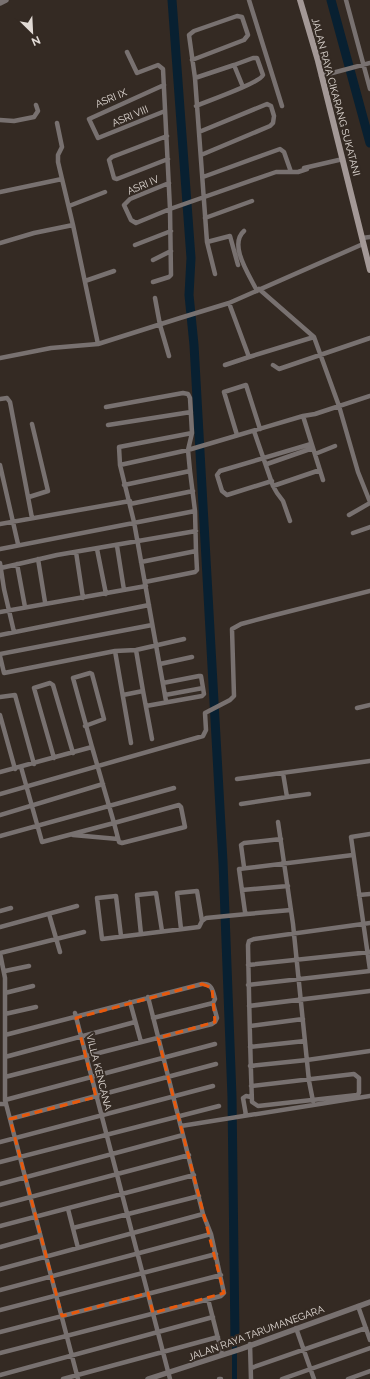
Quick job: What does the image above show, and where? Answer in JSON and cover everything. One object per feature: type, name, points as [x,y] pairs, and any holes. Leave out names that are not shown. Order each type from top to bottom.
[{"type":"main road","name":"JALAN RAYA CIKARANG SUKATANI","points":[[300,0],[343,160],[370,270]]},
{"type":"street","points":[[0,3],[6,0]]},
{"type":"street","points":[[249,0],[282,106]]},
{"type":"street","points":[[346,0],[370,90]]},
{"type":"street","points":[[192,60],[244,40],[248,35],[242,17],[237,16],[190,33],[189,38],[192,60],[195,78],[207,242],[215,274]]},
{"type":"street","points":[[127,52],[137,73],[158,64],[162,66],[168,159],[171,275],[153,282]]},
{"type":"street","points":[[195,78],[253,58],[257,58],[259,61],[263,77],[243,87],[196,106]]},
{"type":"street","points":[[321,76],[342,72],[370,63]]},
{"type":"street","points":[[234,65],[243,87]]},
{"type":"street","name":"ASRI IX","points":[[101,138],[96,137],[89,123],[90,117],[164,85]]},
{"type":"street","points":[[199,132],[267,104],[271,106],[274,116],[273,123],[270,126],[201,155]]},
{"type":"street","points":[[0,120],[14,121],[34,117],[38,111],[36,105]]},
{"type":"street","name":"ASRI VIII","points":[[101,138],[165,111]]},
{"type":"street","points":[[57,123],[62,147],[58,155],[58,162],[69,206],[98,344]]},
{"type":"street","points":[[167,136],[112,157],[109,160],[114,178],[117,179],[168,159]]},
{"type":"street","points":[[202,177],[280,149],[284,152],[294,172]]},
{"type":"street","points":[[170,209],[276,172],[294,172],[343,160]]},
{"type":"street","points":[[0,192],[62,179]]},
{"type":"street","name":"ASRI IV","points":[[169,183],[125,202],[124,205],[130,220],[136,223],[170,209]]},
{"type":"street","points":[[69,206],[105,192]]},
{"type":"street","points":[[205,218],[252,202]]},
{"type":"street","points":[[0,243],[34,232],[73,225]]},
{"type":"street","points":[[135,245],[171,231]]},
{"type":"street","points":[[244,231],[238,240],[238,251],[258,290],[314,337],[322,355],[339,406],[358,472],[370,502],[349,515]]},
{"type":"street","points":[[207,242],[230,236],[238,265]]},
{"type":"street","points":[[0,358],[51,348],[98,344],[229,303],[370,237]]},
{"type":"street","points":[[153,260],[171,251]]},
{"type":"street","points":[[85,281],[114,271]]},
{"type":"street","points":[[155,298],[160,325],[169,356]]},
{"type":"street","points":[[229,303],[248,357]]},
{"type":"street","points":[[224,365],[314,337]]},
{"type":"street","points":[[273,365],[278,369],[370,338]]},
{"type":"street","points":[[237,435],[224,392],[246,385],[260,429]]},
{"type":"street","points":[[0,612],[45,602],[106,594],[195,572],[197,570],[195,511],[188,450],[192,433],[190,398],[188,394],[183,393],[106,406]]},
{"type":"street","points":[[120,465],[188,450],[303,416],[315,414],[370,396]]},
{"type":"street","points":[[0,399],[7,398],[10,402],[32,518]]},
{"type":"street","points":[[108,425],[191,412]]},
{"type":"street","points":[[303,416],[324,480]]},
{"type":"street","points":[[29,497],[48,491],[32,424]]},
{"type":"street","points":[[254,431],[277,494],[283,501],[290,521]]},
{"type":"street","points":[[166,701],[157,645],[140,562],[138,542],[130,502],[124,485],[120,465],[119,446],[192,433]]},
{"type":"street","points":[[312,446],[220,471],[217,475],[220,488],[224,494],[229,495],[320,470]]},
{"type":"street","points":[[267,464],[312,446]]},
{"type":"street","points":[[315,454],[335,446]]},
{"type":"street","points":[[0,464],[18,544]]},
{"type":"street","points":[[124,485],[190,471]]},
{"type":"street","points":[[0,524],[193,491]]},
{"type":"street","points":[[0,549],[18,544],[195,511]]},
{"type":"street","points":[[353,533],[370,527]]},
{"type":"street","points":[[14,632],[2,590],[1,568],[38,559],[196,531]]},
{"type":"street","points":[[117,546],[124,590]]},
{"type":"street","points":[[97,549],[106,594]]},
{"type":"street","points":[[140,562],[196,550]]},
{"type":"street","points":[[76,552],[83,598]]},
{"type":"street","points":[[38,559],[45,602]]},
{"type":"street","points":[[18,564],[26,607]]},
{"type":"street","points":[[0,794],[202,737],[206,730],[206,712],[234,696],[231,633],[235,627],[370,591]]},
{"type":"street","points":[[0,635],[149,605]]},
{"type":"street","points":[[152,625],[0,655],[2,673],[115,651],[136,650],[184,639]]},
{"type":"street","points":[[136,650],[152,739]]},
{"type":"street","points":[[115,651],[132,743]]},
{"type":"street","points":[[160,664],[192,657]]},
{"type":"street","points":[[21,767],[25,787],[41,840],[43,842],[70,835],[114,823],[179,805],[181,807],[186,826],[122,843],[118,839],[114,823],[103,784],[85,726],[73,678],[90,673],[92,674],[104,719],[85,726]]},
{"type":"street","points":[[146,706],[166,701],[202,696],[204,694],[201,676],[163,683]]},
{"type":"street","points":[[54,758],[34,688],[50,683],[53,685],[73,753]]},
{"type":"street","points":[[165,695],[203,688]]},
{"type":"street","points":[[123,695],[143,691]]},
{"type":"street","points":[[0,697],[15,695],[34,764]]},
{"type":"street","points":[[357,708],[370,705]]},
{"type":"street","points":[[0,715],[15,768]]},
{"type":"street","points":[[0,772],[92,747]]},
{"type":"street","points":[[237,779],[370,761]]},
{"type":"street","points":[[283,773],[287,797]]},
{"type":"street","points":[[0,815],[103,784]]},
{"type":"street","points":[[0,836],[174,788]]},
{"type":"street","points":[[241,804],[309,794]]},
{"type":"street","points":[[278,822],[288,886],[309,1081],[313,1100]]},
{"type":"street","points":[[248,984],[370,971],[369,952],[351,837],[370,834]]},
{"type":"street","points":[[70,835],[118,839]]},
{"type":"street","points":[[244,867],[241,845],[244,843],[281,839]]},
{"type":"street","points":[[247,914],[245,912],[239,869],[244,867],[284,862],[353,855]]},
{"type":"street","points":[[242,890],[288,886]]},
{"type":"street","points":[[121,936],[116,896],[97,898],[102,939],[200,927],[202,921],[197,891],[177,893],[181,929]]},
{"type":"street","points":[[141,934],[137,895],[156,893],[162,931]]},
{"type":"street","points":[[359,895],[370,894]]},
{"type":"street","points":[[0,927],[77,906]]},
{"type":"street","points":[[0,911],[11,908]]},
{"type":"street","points":[[202,921],[236,915],[291,910]]},
{"type":"street","points":[[49,914],[60,952]]},
{"type":"street","points":[[251,1086],[309,1081],[354,1074],[359,1078],[360,1089],[357,1095],[254,1106],[251,1097],[248,945],[249,941],[370,923]]},
{"type":"street","points":[[77,1377],[6,1102],[5,971],[0,953],[84,932]]},
{"type":"street","points":[[248,965],[369,952]]},
{"type":"street","points":[[5,971],[29,966]]},
{"type":"street","points":[[5,1035],[76,1015],[206,984],[212,988],[215,999],[213,1003],[217,1018],[215,1022],[5,1077]]},
{"type":"street","points":[[5,994],[33,986]]},
{"type":"street","points":[[249,1006],[301,1001],[370,991]]},
{"type":"street","points":[[0,1353],[222,1296],[224,1293],[211,1234],[203,1214],[148,997]]},
{"type":"street","points":[[130,1002],[141,1042]]},
{"type":"street","points":[[153,1018],[213,1003]]},
{"type":"street","points":[[5,1014],[36,1007]]},
{"type":"street","name":"VILLA KENCANA","points":[[76,1015],[96,1097],[170,1376]]},
{"type":"street","points":[[250,1026],[303,1019]]},
{"type":"street","points":[[5,1057],[135,1022]]},
{"type":"street","points":[[250,1047],[305,1041]]},
{"type":"street","points":[[0,1104],[91,1076],[214,1044]]},
{"type":"street","points":[[250,1066],[370,1051]]},
{"type":"street","points":[[10,1119],[216,1064]]},
{"type":"street","points":[[0,1142],[101,1115],[174,1098],[214,1086]]},
{"type":"street","points":[[181,1126],[370,1096]]},
{"type":"street","points":[[245,1115],[244,1098],[251,1097]]},
{"type":"street","points":[[0,1162],[219,1106]]},
{"type":"street","points":[[0,1184],[183,1135]]},
{"type":"street","points":[[0,1205],[189,1155]]},
{"type":"street","points":[[0,1226],[194,1175]]},
{"type":"street","points":[[73,1228],[199,1196]]},
{"type":"street","points":[[68,1209],[78,1248]]},
{"type":"street","points":[[0,1269],[203,1214]]},
{"type":"street","points":[[0,1290],[211,1234]]},
{"type":"street","points":[[0,1247],[40,1236]]},
{"type":"street","points":[[0,1310],[216,1254]]},
{"type":"street","points":[[0,1332],[221,1275]]},
{"type":"street","points":[[208,1299],[222,1354]]},
{"type":"street","name":"JALAN RAYA TARUMANEGARA","points":[[148,1379],[170,1376],[222,1354],[241,1349],[250,1344],[370,1302]]},
{"type":"street","points":[[358,1306],[370,1340]]},
{"type":"street","points":[[0,1375],[213,1317]]},
{"type":"street","points":[[296,1328],[314,1379]]},
{"type":"street","points":[[251,1368],[366,1328]]},
{"type":"street","points":[[63,1379],[77,1377],[218,1337]]},
{"type":"street","points":[[250,1344],[251,1379]]},
{"type":"street","points":[[282,1379],[370,1348]]},
{"type":"street","points":[[348,1379],[370,1371]]},
{"type":"highlighted area","points":[[202,984],[212,988],[215,1022],[158,1038],[224,1293],[153,1313],[148,1293],[62,1316],[10,1119],[96,1097],[76,1018]]},
{"type":"water","points":[[237,1329],[237,1379],[232,1379],[232,1330]]},
{"type":"waterway","points":[[172,0],[191,258],[189,295],[194,345],[223,862],[232,1097],[235,1340]]},
{"type":"waterway","points":[[331,0],[370,143]]}]
